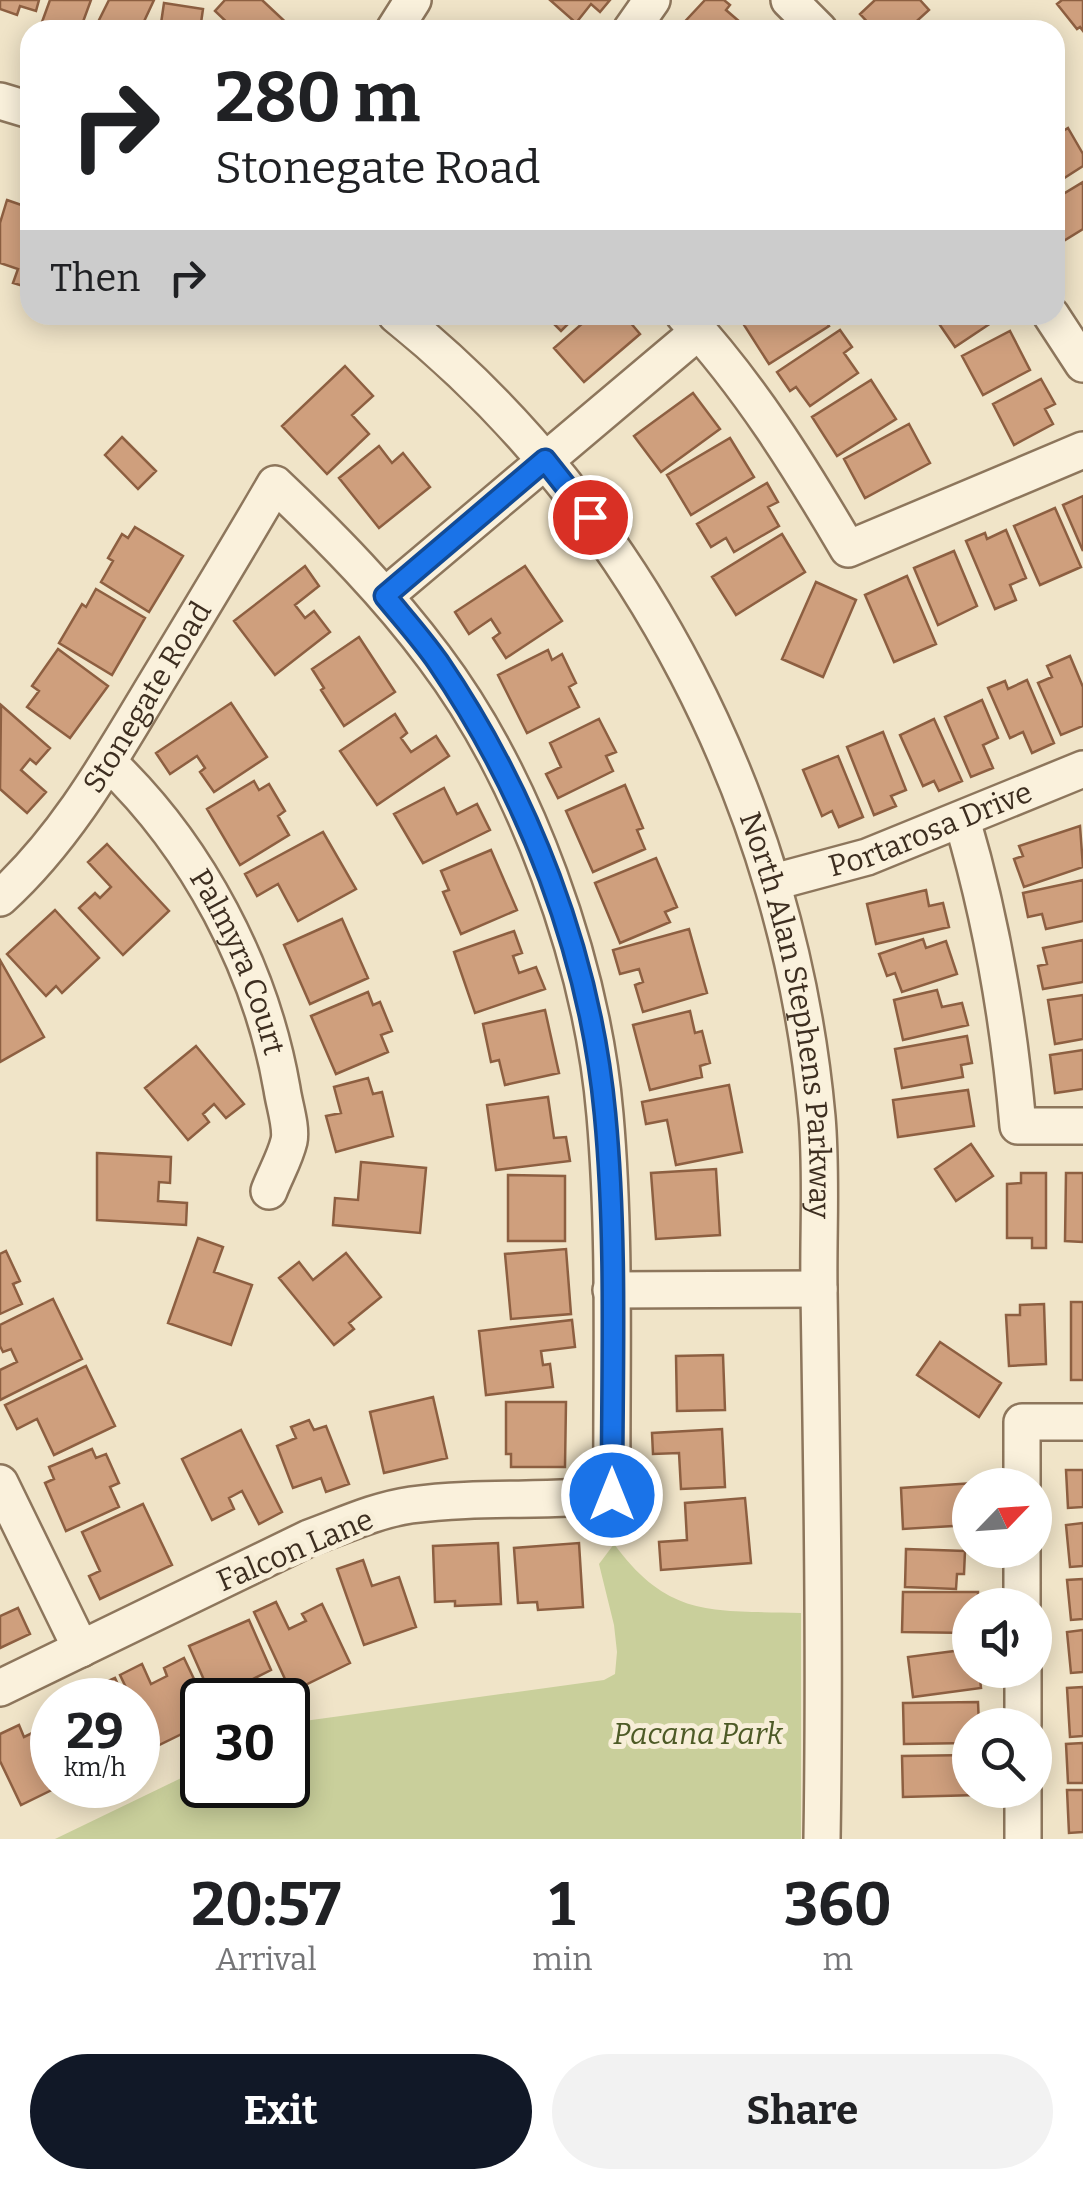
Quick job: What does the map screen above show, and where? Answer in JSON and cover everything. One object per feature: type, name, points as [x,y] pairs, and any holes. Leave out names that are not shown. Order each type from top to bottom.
[{"type":"street","points":[[789,0],[809,20]]},
{"type":"street","name":"North Alan Stephens Parkway","points":[[407,325],[482,393],[545,460],[590,517],[672,644],[727,757],[774,882],[796,975],[817,1117],[821,1211],[822,1839]]},
{"type":"street","points":[[690,325],[545,460],[385,596],[436,660],[483,734],[551,880],[579,975],[605,1113],[611,1290],[819,1289]]},
{"type":"street","points":[[694,325],[755,403],[808,480],[848,549],[1083,450]]},
{"type":"street","points":[[1058,325],[1083,364]]},
{"type":"street","name":"Stonegate Road","points":[[0,898],[70,821],[275,484],[385,596]]},
{"type":"street","name":"Palmyra Court","points":[[108,763],[142,796],[175,837],[215,903],[250,978],[278,1065],[290,1138],[269,1191]]},
{"type":"street","name":"Portarosa Drive","points":[[774,882],[867,856],[1083,769]]},
{"type":"street","points":[[962,820],[984,892],[998,962],[1018,1126],[1083,1126]]},
{"type":"street","name":"Falcon Lane","points":[[0,1688],[308,1538],[361,1518],[407,1505],[461,1500],[612,1495],[611,1290]]},
{"type":"street","points":[[1022,1468],[1022,1422],[1083,1422]]},
{"type":"street","points":[[0,1483],[81,1649]]},
{"type":"street","points":[[1023,1808],[1023,1839]]},
{"type":"green space","name":"Pacana Park","points":[[614,1544],[655,1586],[696,1606],[801,1613],[801,1839],[55,1839],[119,1808],[160,1808],[160,1788],[180,1779],[180,1808],[310,1808],[310,1720],[604,1680],[615,1674],[617,1652],[599,1564]]},
{"type":"building","points":[[0,0],[39,0],[36,11],[20,6],[17,15],[0,9]]},
{"type":"building","points":[[50,0],[91,0],[84,20],[43,20]]},
{"type":"building","points":[[109,0],[154,0],[145,20],[99,20]]},
{"type":"building","points":[[225,0],[262,0],[283,20],[224,20],[215,11]]},
{"type":"building","points":[[550,0],[610,0],[600,12],[591,4],[578,20],[573,20]]},
{"type":"building","points":[[705,0],[724,0],[730,5],[726,10],[738,20],[686,20]]},
{"type":"building","points":[[875,0],[920,0],[929,10],[918,20],[866,20],[860,14]]},
{"type":"building","points":[[1062,0],[1083,0],[1083,31],[1057,4]]},
{"type":"building","points":[[164,3],[203,9],[201,20],[161,20]]},
{"type":"building","points":[[1068,128],[1083,154],[1083,166],[1065,178]]},
{"type":"building","points":[[1083,182],[1083,229],[1065,240],[1065,193]]},
{"type":"building","points":[[7,200],[20,205],[20,285],[13,283],[18,269],[0,263],[0,223]]},
{"type":"building","points":[[580,325],[632,325],[640,334],[584,382],[554,348]]},
{"type":"building","points":[[744,325],[828,325],[829,326],[769,364]]},
{"type":"building","points":[[940,325],[988,325],[955,347]]},
{"type":"building","points":[[840,330],[852,347],[844,353],[858,373],[810,406],[796,387],[790,391],[777,372]]},
{"type":"building","points":[[1010,331],[1030,370],[983,395],[962,356]]},
{"type":"building","points":[[345,366],[373,396],[352,415],[369,434],[327,474],[282,426]]},
{"type":"building","points":[[1041,379],[1055,404],[1045,409],[1053,424],[1014,445],[993,404]]},
{"type":"building","points":[[871,380],[896,419],[837,456],[812,417]]},
{"type":"building","points":[[693,393],[720,429],[661,472],[634,436]]},
{"type":"building","points":[[909,424],[930,463],[865,498],[844,459]]},
{"type":"building","points":[[122,437],[156,471],[138,489],[105,455]]},
{"type":"building","points":[[730,438],[754,477],[691,515],[667,475]]},
{"type":"building","points":[[379,446],[392,463],[403,453],[430,487],[379,528],[339,478]]},
{"type":"building","points":[[767,483],[778,502],[768,507],[779,526],[734,552],[726,538],[711,547],[697,524]]},
{"type":"building","points":[[1083,496],[1083,551],[1063,505]]},
{"type":"building","points":[[1055,508],[1081,567],[1040,585],[1014,526]]},
{"type":"building","points":[[135,527],[183,556],[149,612],[101,582],[113,561],[108,558],[122,534],[128,538]]},
{"type":"building","points":[[1006,530],[1026,578],[1010,585],[1016,600],[995,609],[966,541],[985,533],[987,539]]},
{"type":"building","points":[[782,534],[805,572],[736,615],[712,577]]},
{"type":"building","points":[[954,551],[977,606],[938,625],[914,568]]},
{"type":"building","points":[[305,566],[319,586],[295,605],[305,618],[314,611],[330,632],[275,675],[234,621]]},
{"type":"building","points":[[525,566],[562,621],[506,658],[493,638],[500,633],[491,619],[469,634],[455,612]]},
{"type":"building","points":[[907,576],[936,644],[894,662],[865,595]]},
{"type":"building","points":[[816,582],[856,600],[823,677],[782,659]]},
{"type":"building","points":[[96,589],[145,618],[112,675],[59,643],[82,604],[86,607]]},
{"type":"building","points":[[359,637],[395,692],[344,726],[312,669]]},
{"type":"building","points":[[58,649],[108,686],[70,738],[27,707],[39,691],[32,686]]},
{"type":"building","points":[[548,650],[552,660],[562,654],[576,683],[569,687],[579,707],[527,733],[498,675]]},
{"type":"building","points":[[1070,656],[1083,687],[1083,726],[1061,735],[1038,683],[1052,677],[1047,666]]},
{"type":"building","points":[[1027,680],[1054,743],[1032,753],[1023,732],[1010,738],[988,688],[1005,681],[1008,689]]},
{"type":"building","points":[[982,700],[998,738],[983,745],[993,768],[971,777],[945,717]]},
{"type":"building","points":[[231,703],[267,757],[214,792],[200,772],[205,768],[197,756],[170,774],[156,753]]},
{"type":"building","points":[[1,705],[50,748],[36,764],[30,759],[21,770],[46,792],[27,813],[0,789]]},
{"type":"building","points":[[395,714],[407,733],[401,738],[411,752],[436,736],[449,756],[377,805],[340,751]]},
{"type":"building","points":[[599,719],[616,752],[606,756],[613,771],[558,798],[546,774],[561,767],[550,743]]},
{"type":"building","points":[[934,719],[962,781],[939,791],[934,781],[923,786],[900,735]]},
{"type":"building","points":[[883,732],[906,790],[891,796],[896,806],[874,815],[847,747]]},
{"type":"building","points":[[838,756],[863,817],[839,827],[832,811],[822,816],[803,770]]},
{"type":"building","points":[[254,781],[259,790],[269,784],[285,811],[278,816],[289,835],[240,865],[207,809]]},
{"type":"building","points":[[625,785],[643,828],[637,830],[645,849],[593,872],[566,811]]},
{"type":"building","points":[[444,788],[457,814],[477,804],[490,830],[423,863],[394,814]]},
{"type":"building","points":[[1080,826],[1083,867],[1024,887],[1014,859],[1023,856],[1019,846]]},
{"type":"building","points":[[323,832],[356,889],[298,921],[278,884],[257,896],[245,874]]},
{"type":"building","points":[[107,844],[169,911],[123,955],[79,908],[95,893],[100,898],[111,887],[88,862]]},
{"type":"building","points":[[491,850],[517,910],[461,934],[443,892],[449,890],[441,871]]},
{"type":"building","points":[[656,858],[677,907],[665,912],[670,922],[620,943],[595,883]]},
{"type":"building","points":[[1083,880],[1083,921],[1046,929],[1042,914],[1028,917],[1023,893]]},
{"type":"building","points":[[926,890],[929,906],[943,903],[949,927],[876,944],[867,904]]},
{"type":"building","points":[[55,910],[99,958],[62,993],[56,986],[46,996],[7,954]]},
{"type":"building","points":[[342,919],[368,978],[310,1004],[284,945]]},
{"type":"building","points":[[689,929],[707,993],[643,1012],[635,985],[643,982],[639,969],[620,974],[613,950]]},
{"type":"building","points":[[514,931],[522,953],[513,956],[519,973],[536,967],[545,989],[475,1013],[454,952]]},
{"type":"building","points":[[923,939],[926,948],[946,941],[957,974],[902,992],[895,973],[887,976],[879,954]]},
{"type":"building","points":[[1083,940],[1083,982],[1043,989],[1038,966],[1047,964],[1043,948]]},
{"type":"building","points":[[0,960],[44,1037],[0,1062]]},
{"type":"building","points":[[937,990],[942,1007],[962,1003],[968,1025],[903,1040],[894,1000]]},
{"type":"building","points":[[368,992],[373,1005],[380,1002],[392,1031],[381,1035],[388,1052],[336,1074],[311,1016]]},
{"type":"building","points":[[1083,995],[1083,1039],[1055,1044],[1048,1000]]},
{"type":"building","points":[[545,1010],[559,1073],[505,1085],[499,1060],[491,1062],[483,1024]]},
{"type":"building","points":[[690,1011],[695,1033],[702,1031],[710,1063],[700,1066],[702,1077],[650,1090],[633,1025]]},
{"type":"building","points":[[967,1036],[972,1063],[961,1065],[963,1077],[902,1088],[895,1049]]},
{"type":"building","points":[[196,1046],[244,1104],[226,1118],[214,1104],[203,1114],[209,1122],[188,1140],[145,1088]]},
{"type":"building","points":[[1083,1050],[1083,1089],[1055,1093],[1050,1055]]},
{"type":"building","points":[[368,1078],[373,1094],[382,1092],[393,1136],[336,1152],[326,1116],[341,1113],[334,1087]]},
{"type":"building","points":[[729,1085],[742,1152],[676,1165],[667,1120],[646,1124],[642,1102]]},
{"type":"building","points":[[968,1090],[974,1126],[898,1137],[893,1100]]},
{"type":"building","points":[[548,1097],[554,1138],[566,1137],[570,1161],[496,1170],[487,1105]]},
{"type":"building","points":[[971,1144],[993,1176],[956,1201],[935,1169]]},
{"type":"building","points":[[97,1153],[171,1157],[170,1183],[159,1182],[158,1201],[187,1203],[186,1225],[97,1220]]},
{"type":"building","points":[[361,1162],[426,1168],[420,1233],[333,1225],[335,1198],[358,1200]]},
{"type":"building","points":[[716,1169],[720,1235],[656,1239],[651,1173]]},
{"type":"building","points":[[1021,1173],[1046,1173],[1046,1248],[1032,1248],[1032,1238],[1007,1238],[1007,1184],[1021,1183]]},
{"type":"building","points":[[1066,1173],[1083,1173],[1083,1242],[1065,1241]]},
{"type":"building","points":[[508,1175],[565,1176],[565,1241],[508,1241]]},
{"type":"building","points":[[198,1238],[223,1247],[214,1272],[252,1285],[231,1345],[168,1323]]},
{"type":"building","points":[[566,1249],[571,1314],[511,1319],[505,1254]]},
{"type":"building","points":[[6,1251],[20,1281],[13,1284],[22,1304],[0,1314],[0,1254]]},
{"type":"building","points":[[346,1253],[381,1297],[349,1323],[354,1329],[334,1345],[279,1278],[299,1262],[313,1280]]},
{"type":"building","points":[[53,1299],[82,1359],[0,1400],[0,1370],[17,1362],[11,1349],[3,1352],[0,1346],[0,1325]]},
{"type":"building","points":[[1071,1302],[1083,1302],[1083,1380],[1071,1380]]},
{"type":"building","points":[[1044,1304],[1046,1364],[1009,1366],[1006,1315],[1020,1315],[1020,1305]]},
{"type":"building","points":[[572,1320],[575,1347],[541,1351],[543,1365],[550,1364],[553,1387],[486,1395],[479,1331]]},
{"type":"building","points":[[940,1342],[1001,1383],[979,1417],[917,1375]]},
{"type":"building","points":[[723,1355],[725,1410],[677,1411],[676,1356]]},
{"type":"building","points":[[86,1366],[115,1426],[54,1455],[37,1419],[17,1429],[5,1405]]},
{"type":"building","points":[[433,1397],[447,1458],[384,1473],[370,1412]]},
{"type":"building","points":[[506,1402],[566,1402],[565,1467],[511,1467],[511,1454],[506,1454]]},
{"type":"building","points":[[309,1420],[314,1430],[326,1426],[349,1484],[326,1492],[321,1478],[293,1488],[277,1446],[296,1438],[291,1427]]},
{"type":"building","points":[[722,1429],[725,1487],[681,1489],[679,1453],[653,1454],[652,1433]]},
{"type":"building","points":[[241,1430],[282,1512],[259,1524],[242,1491],[229,1498],[234,1509],[212,1520],[182,1459]]},
{"type":"building","points":[[92,1449],[96,1458],[106,1454],[119,1483],[110,1487],[119,1507],[66,1531],[45,1483],[54,1479],[49,1467]]},
{"type":"building","points":[[1066,1470],[1083,1470],[1083,1507],[1068,1508]]},
{"type":"building","points":[[952,1485],[952,1526],[903,1529],[901,1488]]},
{"type":"building","points":[[745,1498],[751,1563],[661,1570],[659,1542],[687,1540],[685,1503]]},
{"type":"building","points":[[143,1504],[172,1565],[100,1599],[89,1576],[100,1571],[82,1532]]},
{"type":"building","points":[[1083,1523],[1083,1566],[1070,1567],[1066,1525]]},
{"type":"building","points":[[498,1543],[501,1604],[455,1606],[455,1601],[435,1602],[433,1546]]},
{"type":"building","points":[[579,1543],[583,1607],[538,1610],[537,1602],[518,1603],[514,1548]]},
{"type":"building","points":[[906,1549],[952,1551],[952,1568],[964,1568],[964,1574],[957,1574],[956,1588],[905,1587]]},
{"type":"building","points":[[363,1560],[372,1586],[399,1577],[416,1627],[364,1645],[337,1569]]},
{"type":"building","points":[[1083,1579],[1083,1619],[1071,1620],[1067,1580]]},
{"type":"building","points":[[903,1592],[952,1592],[952,1633],[902,1632]]},
{"type":"building","points":[[276,1602],[289,1629],[306,1621],[302,1614],[322,1604],[350,1663],[310,1683],[310,1678],[285,1678],[254,1612]]},
{"type":"building","points":[[18,1608],[30,1634],[0,1648],[0,1616]]},
{"type":"building","points":[[249,1620],[271,1670],[255,1678],[203,1678],[189,1646]]},
{"type":"building","points":[[1083,1630],[1083,1672],[1071,1673],[1067,1632]]},
{"type":"building","points":[[952,1651],[952,1688],[981,1688],[913,1697],[908,1657]]},
{"type":"building","points":[[184,1658],[194,1678],[180,1678],[180,1735],[160,1745],[160,1680],[167,1676],[164,1668]]},
{"type":"building","points":[[142,1664],[148,1678],[121,1678],[120,1675]]},
{"type":"building","points":[[1083,1687],[1083,1736],[1070,1737],[1067,1688]]},
{"type":"building","points":[[978,1702],[978,1708],[952,1708],[952,1743],[904,1744],[903,1703]]},
{"type":"building","points":[[19,1725],[24,1737],[30,1734],[30,1801],[21,1805],[0,1761],[0,1734]]},
{"type":"building","points":[[1083,1743],[1083,1783],[1068,1783],[1066,1744]]},
{"type":"building","points":[[952,1755],[952,1796],[903,1797],[902,1756]]},
{"type":"building","points":[[1067,1790],[1083,1790],[1083,1832],[1069,1833]]},
{"type":"route","points":[[590,517],[545,460],[385,596],[436,660],[483,734],[551,880],[576,959],[594,1038],[605,1113],[610,1196],[612,1495]]}]
